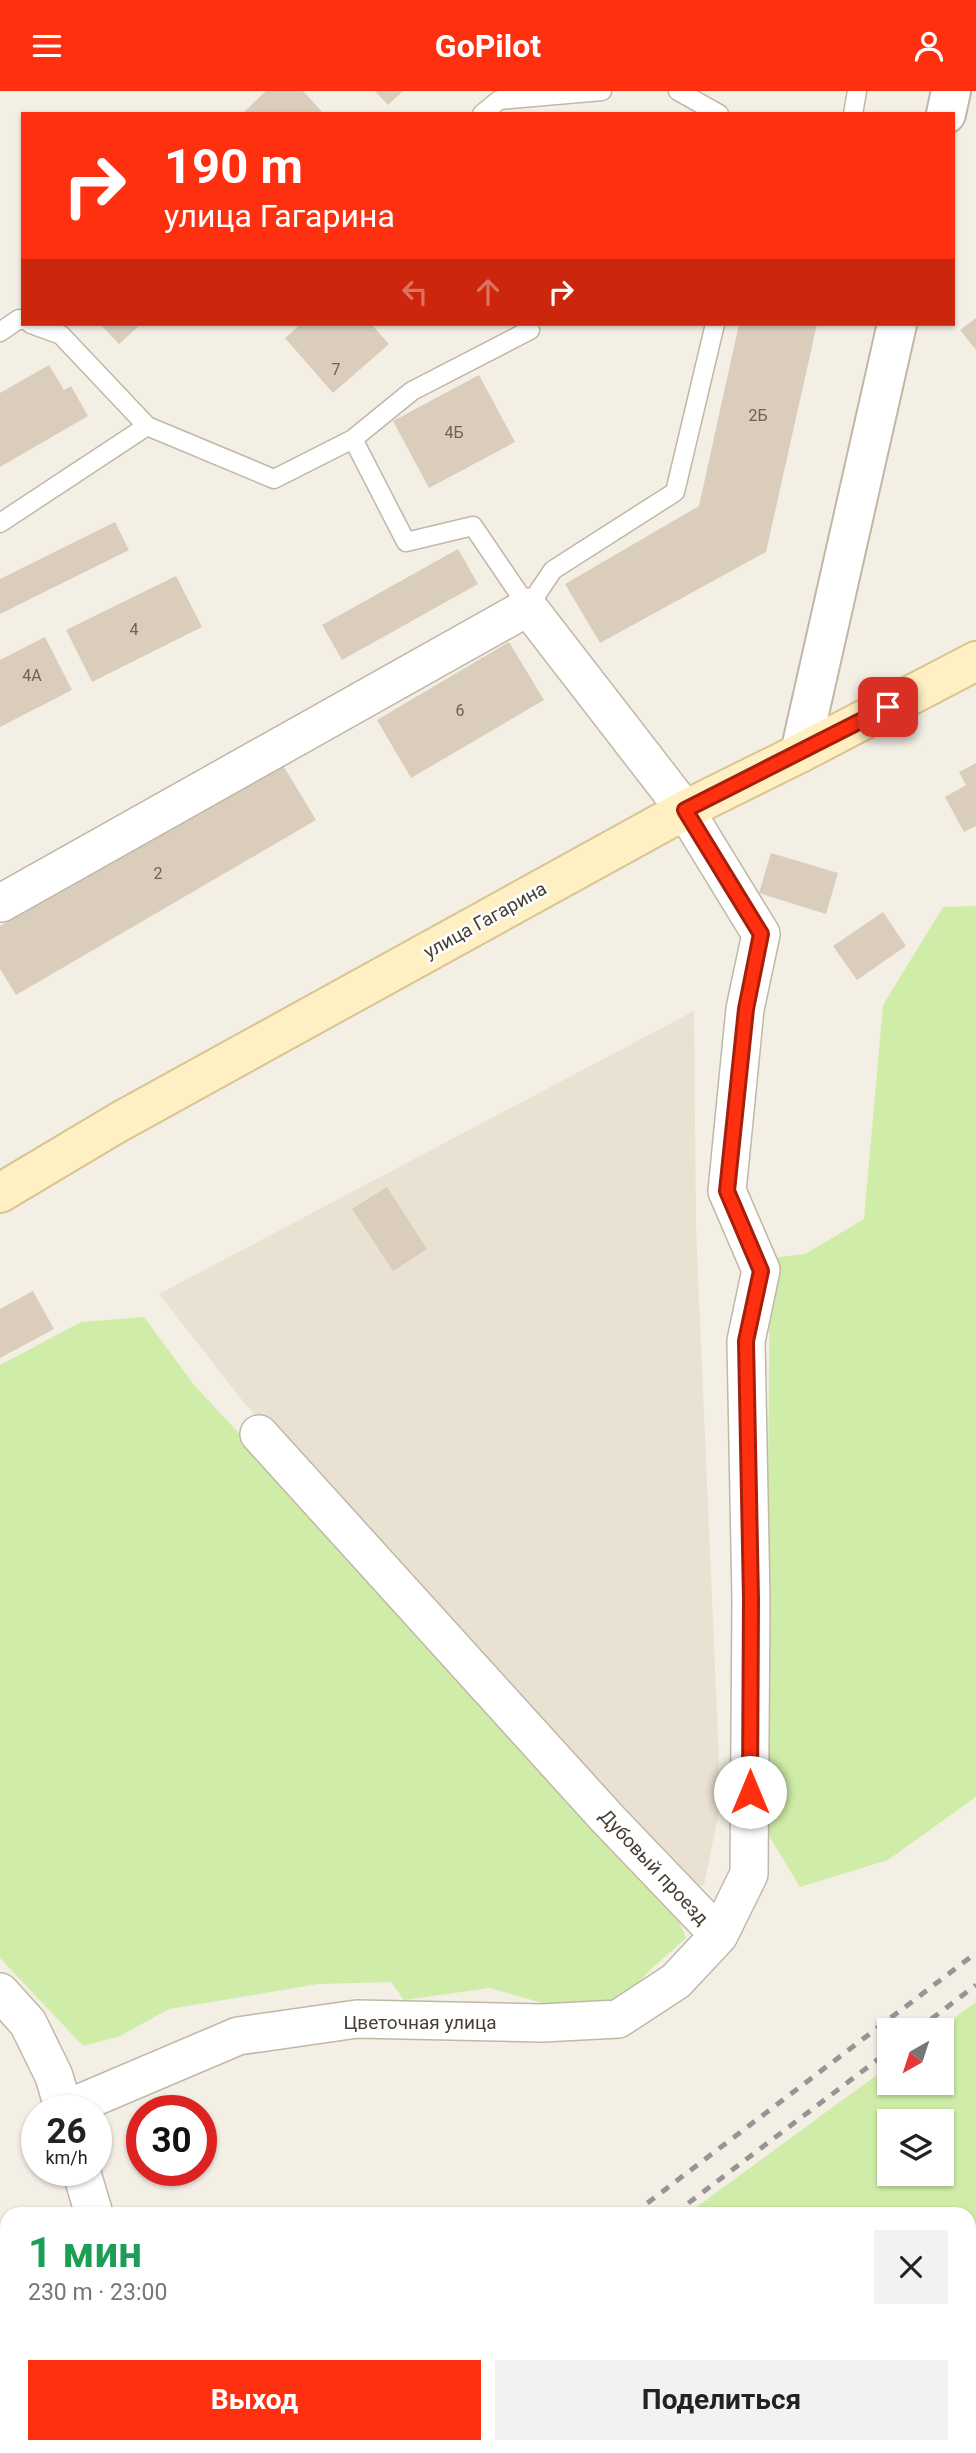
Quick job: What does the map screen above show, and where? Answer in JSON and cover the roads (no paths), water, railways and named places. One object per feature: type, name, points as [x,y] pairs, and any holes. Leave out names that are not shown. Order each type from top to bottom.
[{"type":"main road","name":"улица Гагарина","points":[[0,1193],[119,1122],[685,810],[976,661]]},
{"type":"street","points":[[946,112],[951,91]]},
{"type":"street","points":[[800,753],[897,326]]},
{"type":"street","points":[[1,903],[528,607]]},
{"type":"street","name":"Дубовый проезд","points":[[259,1434],[607,1818],[719,1935],[749,1874],[751,1599],[746,1341],[761,1271],[727,1191],[746,1009],[761,934],[685,810],[528,607]]},
{"type":"street","name":"Цветочная улица","points":[[99,2095],[238,2036],[357,2019],[542,2023],[618,2019],[676,1981],[719,1935]]},
{"type":"street","name":"Цветочная улица","points":[[0,1993],[28,2023],[54,2076],[60,2095]]},
{"type":"street","points":[[86,2186],[92,2207]]},
{"type":"lane","points":[[484,112],[499,100],[602,91]]},
{"type":"lane","points":[[678,91],[715,112]]},
{"type":"lane","points":[[852,112],[857,91]]},
{"type":"lane","points":[[0,332],[21,320]]},
{"type":"lane","points":[[36,326],[61,335],[147,426],[274,479],[353,439],[412,391],[530,330]]},
{"type":"lane","points":[[353,439],[406,542],[473,526],[528,607],[553,570],[675,492],[715,326]]},
{"type":"lane","points":[[0,523],[147,426]]},
{"type":"railway","points":[[642,2207],[976,1953]]},
{"type":"railway","points":[[933,2018],[976,1985]]},
{"type":"railway","points":[[683,2207],[877,2060]]}]
